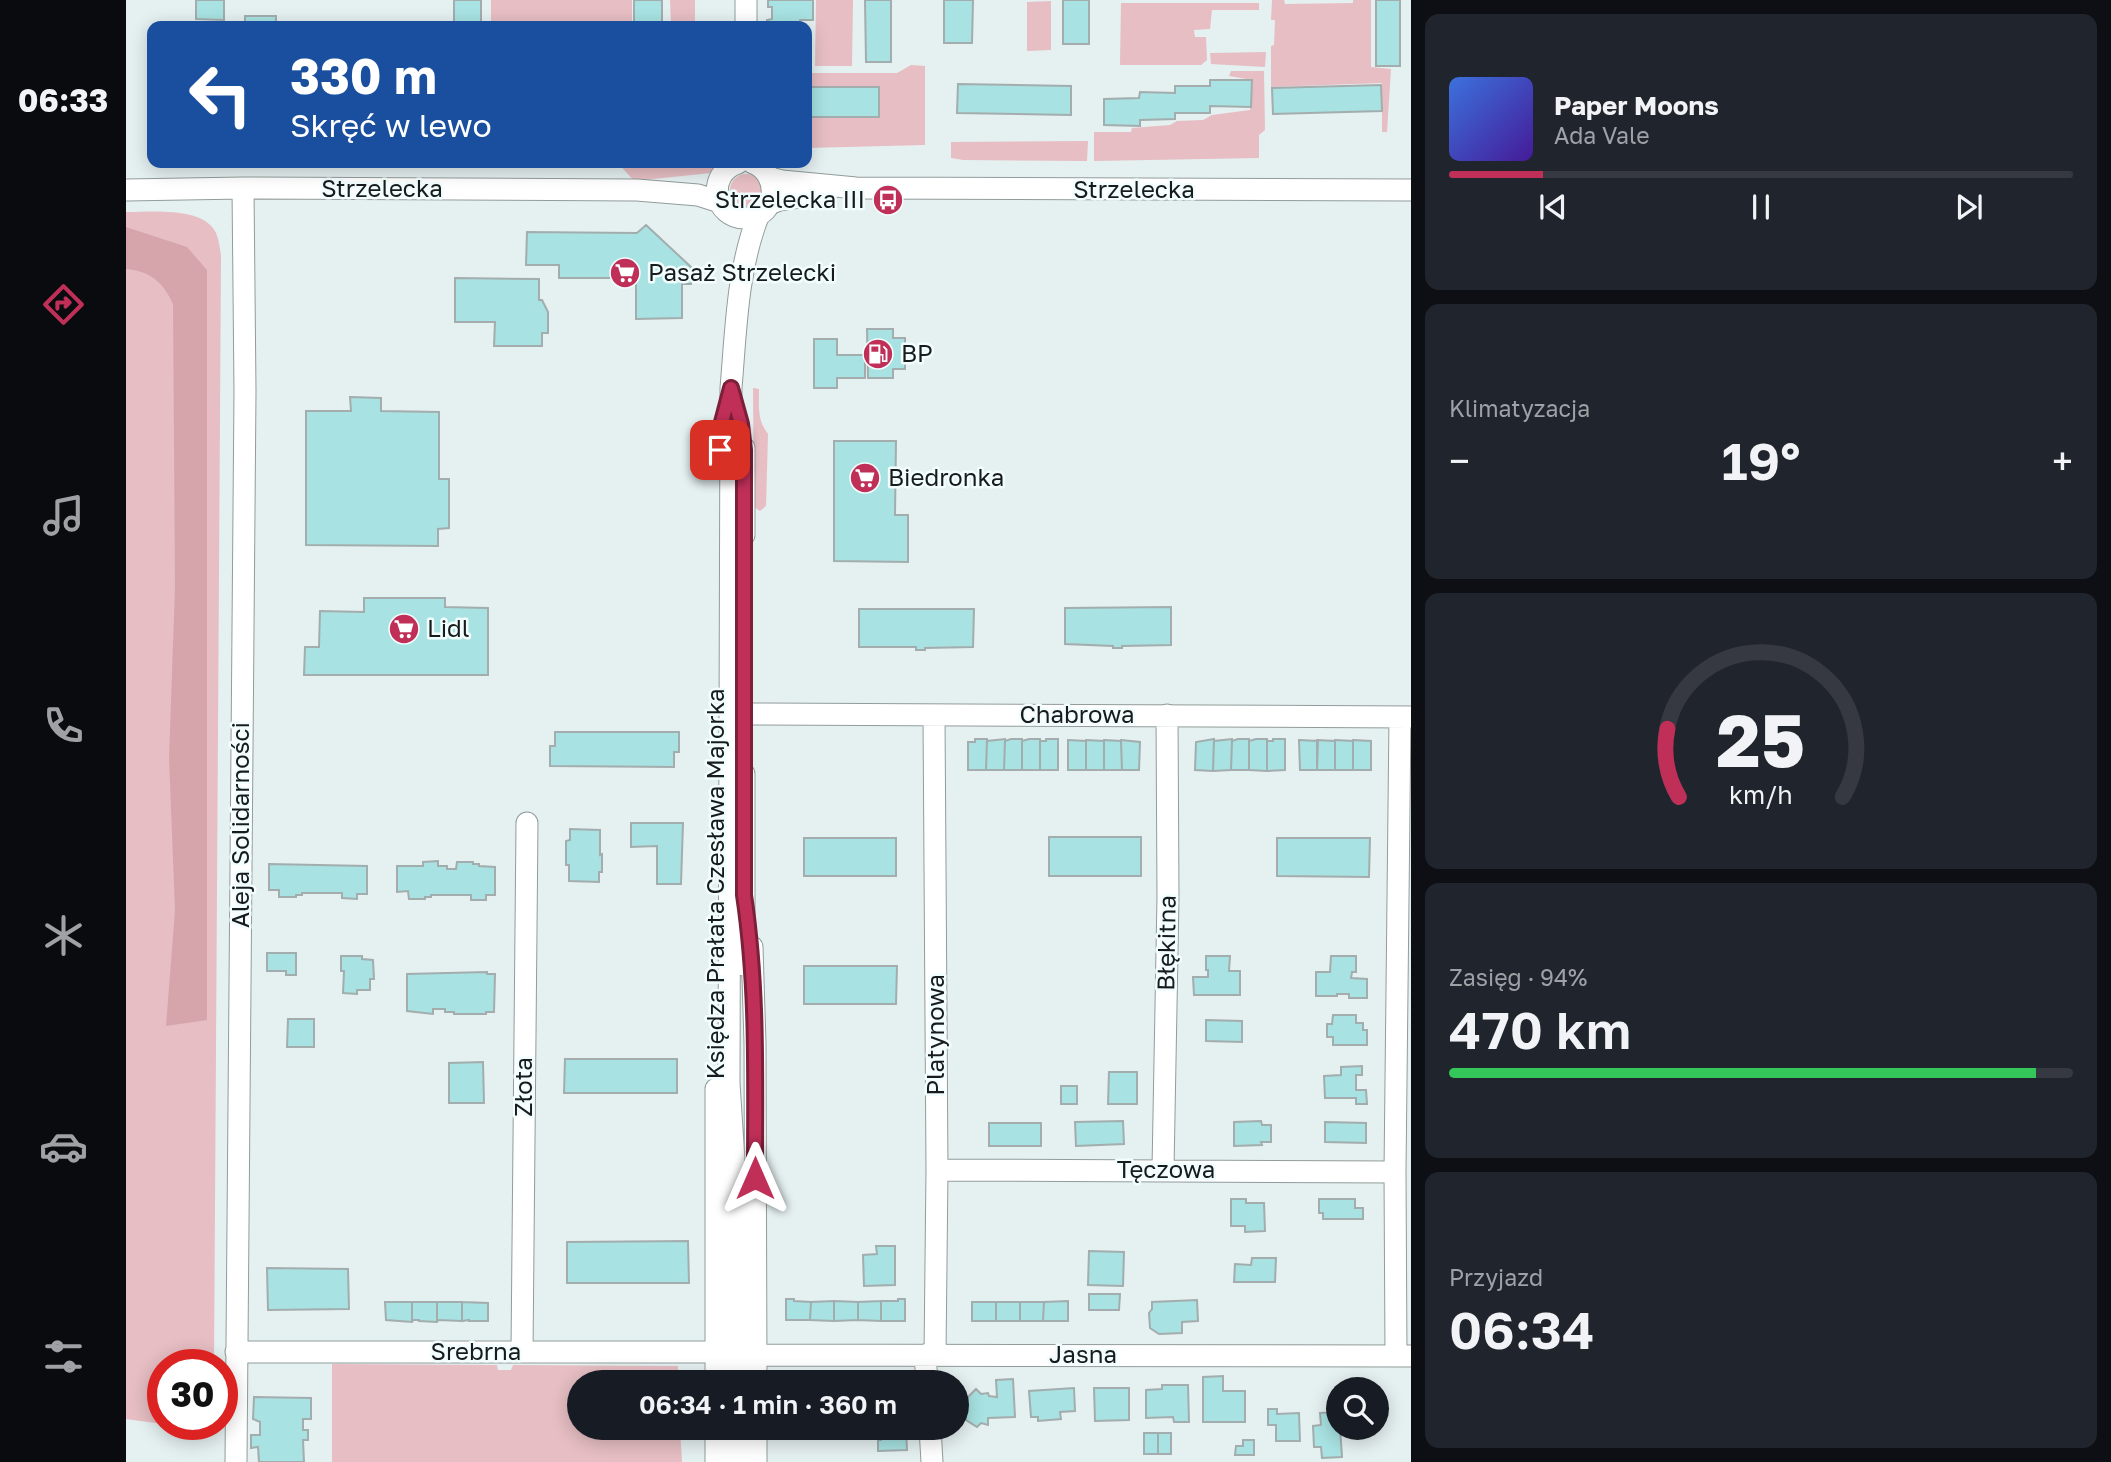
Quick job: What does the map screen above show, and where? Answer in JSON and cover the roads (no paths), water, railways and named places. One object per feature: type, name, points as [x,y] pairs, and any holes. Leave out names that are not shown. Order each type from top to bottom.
[{"type":"street","points":[[746,0],[746,21]]},
{"type":"street","name":"Strzelecka","points":[[637,190],[698,182],[742,168]]},
{"type":"street","points":[[744,168],[717,190],[723,207],[746,218],[764,209],[773,191],[746,168]]},
{"type":"street","name":"Strzelecka","points":[[748,168],[782,181],[856,188],[1411,190]]},
{"type":"street","name":"Aleja Solidarności","points":[[236,1349],[245,404],[243,188]]},
{"type":"street","name":"Strzelecka","points":[[764,209],[780,200],[856,188]]},
{"type":"street","name":"Strzelecka","points":[[126,190],[637,190],[698,195],[723,207]]},
{"type":"street","name":"Księdza Prałata Czesława Majorka","points":[[723,207],[734,232],[739,295]]},
{"type":"street","name":"Księdza Prałata Czesława Majorka","points":[[735,1370],[735,1176],[729,1083],[731,388],[739,295],[749,240],[764,209]]},
{"type":"street","name":"Księdza Prałata Czesława Majorka","points":[[731,388],[741,424],[744,450],[744,895],[740,1136],[735,1176]]},
{"type":"street","name":"Księdza Prałata Czesława Majorka","points":[[716,1370],[717,497],[721,426],[731,388]]},
{"type":"street","name":"Chabrowa","points":[[744,714],[1405,717]]},
{"type":"street","name":"Platynowa","points":[[928,1370],[937,1170],[934,715]]},
{"type":"street","name":"Błękitna","points":[[1163,1170],[1168,897],[1167,715]]},
{"type":"street","points":[[1403,1356],[1395,1172],[1405,717]]},
{"type":"street","name":"Złota","points":[[522,1352],[527,823]]},
{"type":"street","name":"Księdza Prałata Czesława Majorka","points":[[744,895],[752,946],[755,996],[756,1370]]},
{"type":"street","name":"Tęczowa","points":[[937,1170],[1395,1172]]},
{"type":"street","name":"Srebrna","points":[[238,1352],[716,1352]]},
{"type":"street","name":"Jasna","points":[[755,1355],[1403,1356]]},
{"type":"street","name":"Aleja Solidarności","points":[[236,1440],[236,1462]]},
{"type":"street","points":[[716,1440],[716,1462]]},
{"type":"street","points":[[736,1440],[736,1462]]},
{"type":"street","points":[[756,1440],[756,1462]]},
{"type":"street","points":[[931,1440],[932,1462]]},
{"type":"place","name":"Strzelecka III","points":[[888,200]]},
{"type":"place","name":"Pasaż Strzelecki","points":[[625,273]]},
{"type":"place","name":"BP","points":[[878,354]]},
{"type":"place","name":"Biedronka","points":[[865,478]]},
{"type":"place","name":"Lidl","points":[[404,629]]}]
